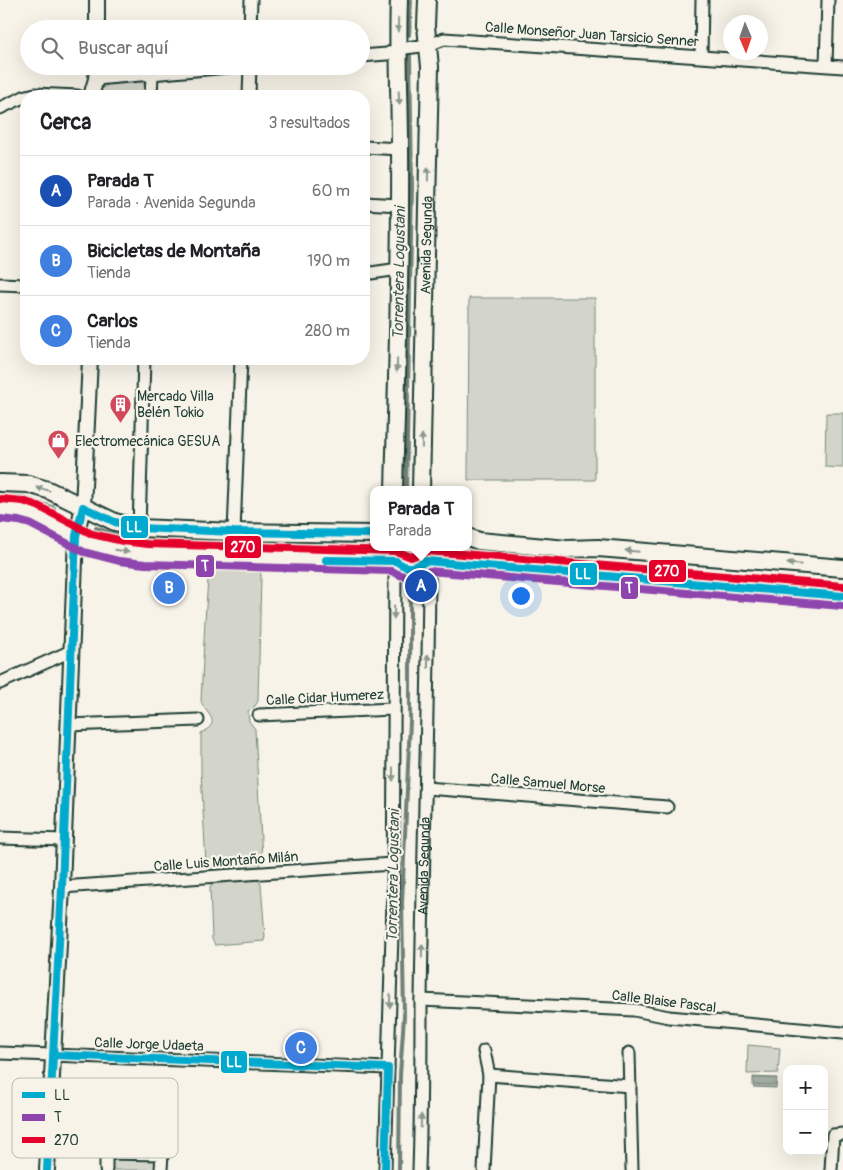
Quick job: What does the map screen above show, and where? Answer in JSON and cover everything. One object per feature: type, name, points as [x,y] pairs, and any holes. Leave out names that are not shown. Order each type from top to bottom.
[{"type":"main road","name":"Avenida Segunda","points":[[394,486],[399,268],[400,149],[397,49],[399,0]]},
{"type":"main road","name":"Avenida Segunda","points":[[421,486],[428,152],[429,45],[426,26],[427,0]]},
{"type":"main road","points":[[0,483],[28,484],[48,490],[115,522],[140,528],[234,532],[370,534]]},
{"type":"main road","points":[[0,509],[21,511],[34,515],[88,543],[121,551],[146,554],[395,557],[410,568],[426,558],[843,596]]},
{"type":"main road","points":[[472,533],[569,541],[598,548],[843,568]]},
{"type":"street","points":[[97,20],[98,0]]},
{"type":"street","points":[[250,20],[251,0]]},
{"type":"street","points":[[701,56],[702,0]]},
{"type":"street","points":[[826,65],[828,0]]},
{"type":"street","name":"Calle Monseñor Juan Tarsicio Senner","points":[[370,55],[387,54],[397,49],[429,45],[444,39],[843,67]]},
{"type":"street","points":[[92,90],[95,75]]},
{"type":"street","points":[[151,90],[152,75]]},
{"type":"street","points":[[249,90],[250,75]]},
{"type":"street","points":[[0,108],[20,99]]},
{"type":"street","points":[[370,147],[400,149]]},
{"type":"street","points":[[370,203],[399,204]]},
{"type":"street","points":[[370,273],[399,268]]},
{"type":"street","points":[[0,284],[20,285]]},
{"type":"street","points":[[52,1078],[62,887],[76,536],[83,507],[90,365]]},
{"type":"street","points":[[140,528],[144,365]]},
{"type":"street","points":[[234,532],[241,365]]},
{"type":"street","points":[[384,1170],[392,864],[395,557]]},
{"type":"street","name":"Avenida Segunda","points":[[419,1170],[422,1093],[421,1000],[426,788],[428,577],[426,558]]},
{"type":"street","points":[[0,682],[71,650]]},
{"type":"street","name":"Calle Cidar Humerez","points":[[259,715],[393,709]]},
{"type":"street","points":[[68,725],[198,720]]},
{"type":"street","name":"Calle Samuel Morse","points":[[426,788],[667,807]]},
{"type":"street","points":[[0,838],[64,840]]},
{"type":"street","name":"Calle Luis Montaño Milán","points":[[62,887],[392,864]]},
{"type":"street","name":"Calle Blaise Pascal","points":[[421,1000],[634,1010],[669,1018],[843,1033]]},
{"type":"street","points":[[484,1051],[489,1075],[484,1170]]},
{"type":"street","name":"Calle Jorge Udaeta","points":[[0,1052],[388,1068]]},
{"type":"street","points":[[629,1053],[632,1170]]},
{"type":"street","points":[[489,1075],[630,1086]]},
{"type":"street","points":[[831,1170],[833,1135],[843,1134]]},
{"type":"shaded area","points":[[142,81],[147,90],[100,90],[109,84]]},
{"type":"shaded area","points":[[469,298],[595,298],[595,480],[468,480]]},
{"type":"shaded area","points":[[826,413],[843,413],[843,468],[825,467]]},
{"type":"shaded area","points":[[209,566],[228,571],[246,571],[254,567],[260,571],[261,575],[258,701],[248,711],[249,721],[255,729],[262,859],[260,866],[256,868],[213,871],[206,865],[201,733],[208,729],[212,721],[201,700]]},
{"type":"shaded area","points":[[255,879],[261,885],[264,941],[215,945],[212,939],[210,886],[216,882]]},
{"type":"shaded area","points":[[748,1045],[780,1048],[778,1073],[747,1074]]},
{"type":"shaded area","points":[[753,1077],[777,1078],[776,1088],[753,1087]]},
{"type":"shaded area","points":[[112,1158],[157,1159],[157,1170],[110,1170],[110,1160]]},
{"type":"waterway","name":"Torrentera Logustani","points":[[409,35],[411,0]]},
{"type":"waterway","name":"Torrentera Logustani","points":[[406,486],[412,186],[410,56]]},
{"type":"waterway","points":[[0,496],[22,497],[54,508]]},
{"type":"waterway","points":[[96,528],[119,536],[139,540],[370,548]]},
{"type":"waterway","points":[[444,551],[843,584]]},
{"type":"waterway","name":"Torrentera Logustani","points":[[399,1170],[400,1075],[404,1016],[402,903],[410,721],[410,583]]},
{"type":"transit line","name":"270","points":[[1,499],[23,501],[38,506],[92,534],[123,541],[147,544],[370,550]]},
{"type":"transit line","name":"LL","points":[[52,1078],[62,887],[76,536],[83,507],[115,522],[139,528],[234,532],[370,534]]},
{"type":"transit line","name":"T","points":[[0,519],[30,524],[84,552],[119,561],[145,564],[392,571],[410,577],[429,571],[842,606]]},
{"type":"transit line","name":"270","points":[[396,551],[411,557],[427,551]]},
{"type":"transit line","name":"270","points":[[427,551],[843,586]]},
{"type":"transit line","name":"LL","points":[[326,560],[396,561],[407,567],[426,561],[843,596]]},
{"type":"transit line","name":"LL","points":[[53,1055],[388,1068],[385,1170]]},
{"type":"transit line","name":"LL","points":[[47,1170],[48,1158]]},
{"type":"place","name":"Mercado Villa Belén Tokio","points":[[121,423]]},
{"type":"place","name":"Electromecánica GESUA","points":[[59,460]]},
{"type":"place","name":"Parada T","points":[[421,586]]},
{"type":"place","name":"Bicicletas de Montaña","points":[[169,588]]},
{"type":"place","name":"Carlos","points":[[301,1048]]}]
